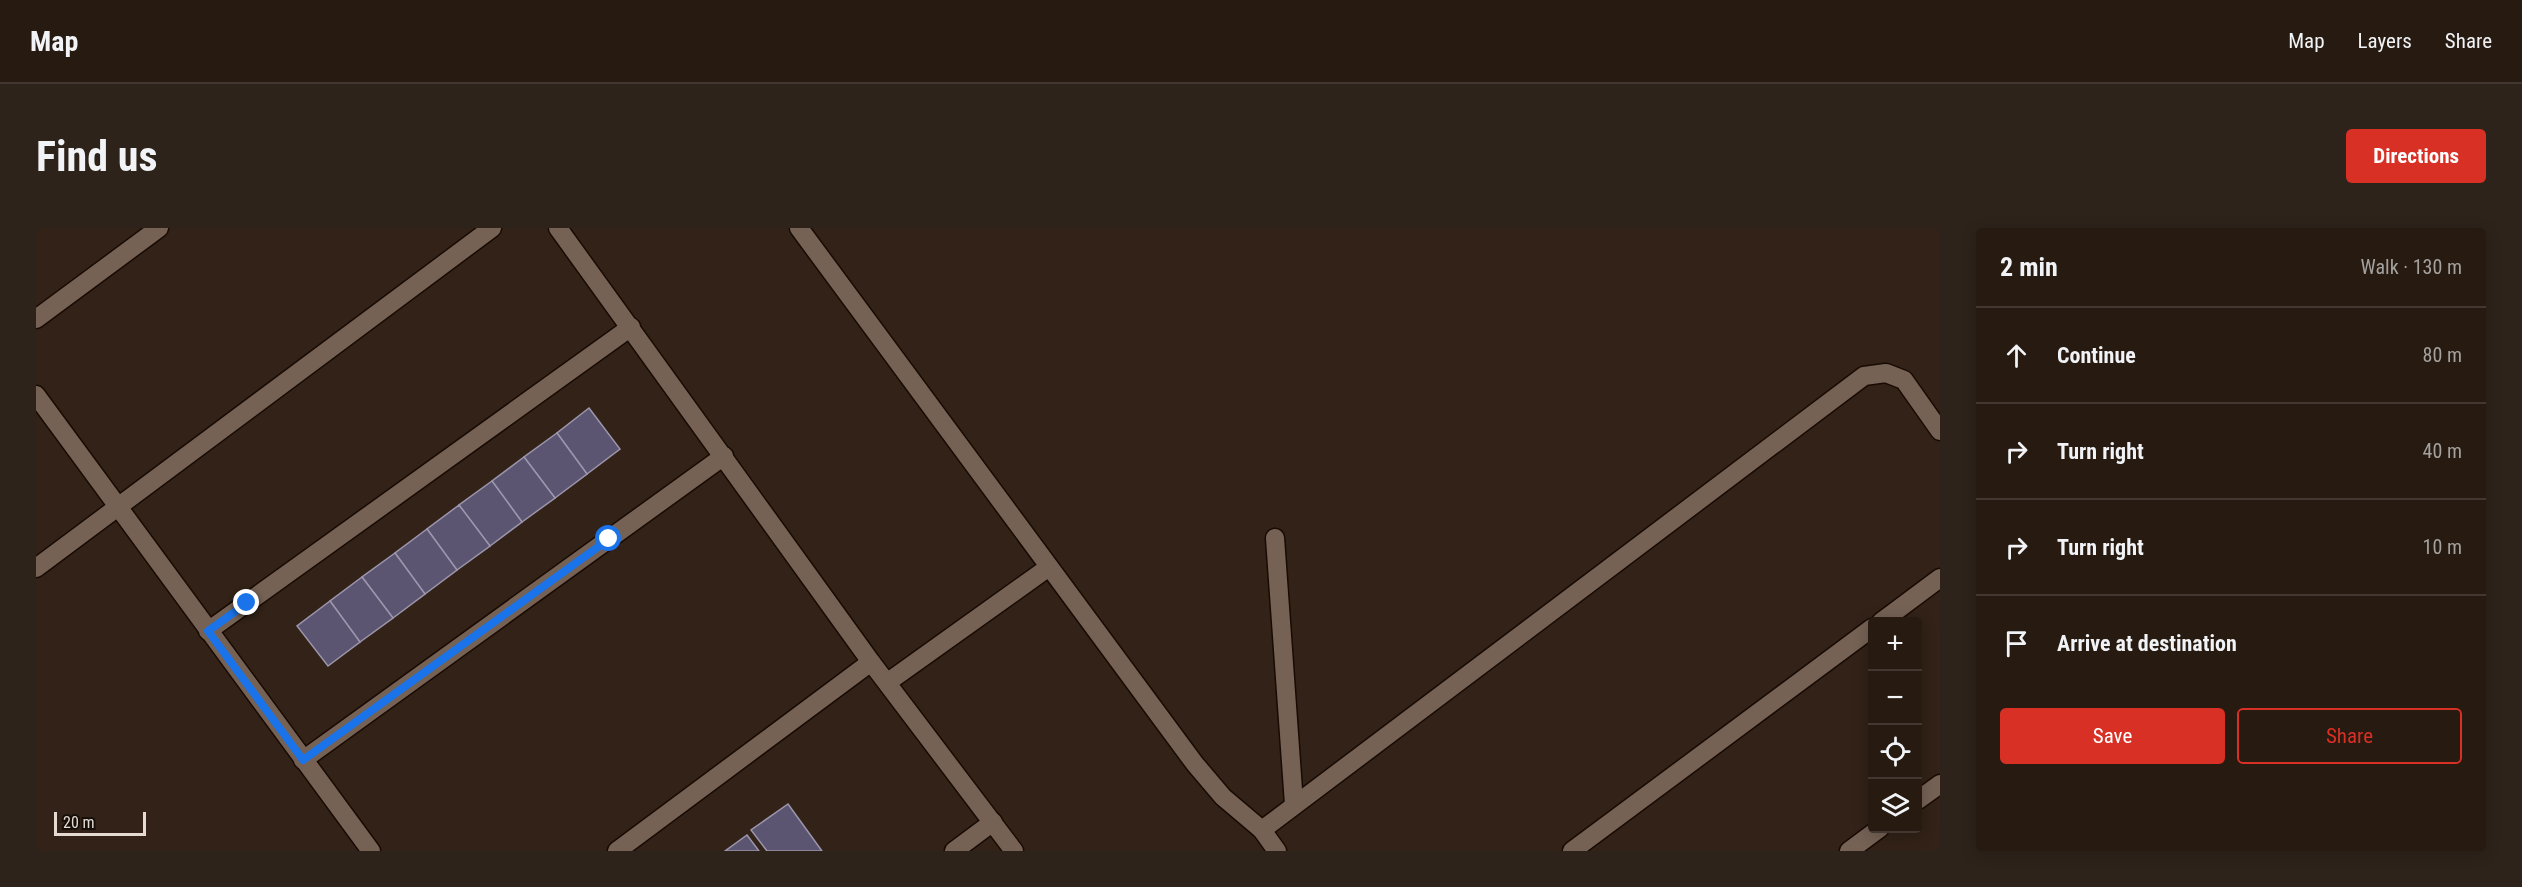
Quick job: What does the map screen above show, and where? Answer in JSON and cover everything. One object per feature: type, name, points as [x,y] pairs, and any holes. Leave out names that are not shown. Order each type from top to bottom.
[{"type":"street","points":[[36,319],[159,228]]},
{"type":"street","points":[[36,568],[492,228]]},
{"type":"street","points":[[558,228],[871,662],[1014,851]]},
{"type":"street","points":[[799,228],[1195,764],[1223,796],[1262,830],[1277,851]]},
{"type":"street","points":[[208,631],[631,327]]},
{"type":"street","points":[[1262,830],[1864,376],[1886,373],[1904,380],[1940,431]]},
{"type":"street","points":[[36,394],[371,851]]},
{"type":"street","points":[[303,760],[724,456]]},
{"type":"street","points":[[1275,538],[1294,804]]},
{"type":"street","points":[[888,682],[1049,567]]},
{"type":"street","points":[[1886,617],[1940,578]]},
{"type":"street","points":[[1572,851],[1868,631]]},
{"type":"street","points":[[617,851],[871,662]]},
{"type":"street","points":[[1922,797],[1940,784]]},
{"type":"street","points":[[954,851],[993,822]]},
{"type":"street","points":[[1849,851],[1873,833]]},
{"type":"building","points":[[589,408],[620,449],[587,474],[557,433]]},
{"type":"building","points":[[557,433],[587,474],[555,498],[524,457]]},
{"type":"building","points":[[524,457],[555,498],[522,522],[492,481]]},
{"type":"building","points":[[492,481],[522,522],[490,546],[459,505]]},
{"type":"building","points":[[459,505],[490,546],[457,570],[427,529]]},
{"type":"building","points":[[427,529],[457,570],[425,594],[395,553]]},
{"type":"building","points":[[395,553],[425,594],[393,618],[362,577]]},
{"type":"building","points":[[362,577],[393,618],[360,642],[330,601]]},
{"type":"building","points":[[330,601],[360,642],[328,666],[297,626]]},
{"type":"building","points":[[788,804],[822,851],[767,851],[751,830]]},
{"type":"building","points":[[747,835],[759,851],[725,851]]},
{"type":"route","points":[[247,603],[208,631],[303,760],[609,539]]}]
